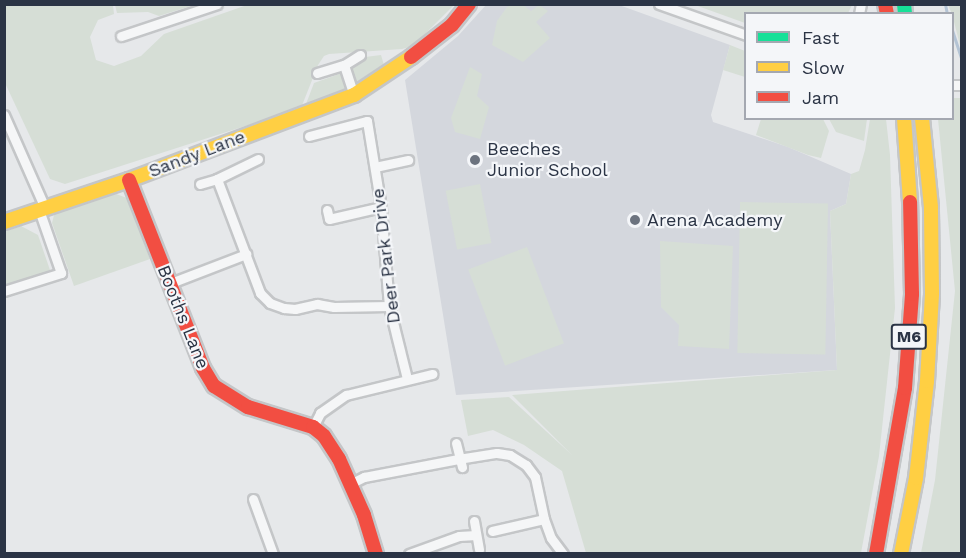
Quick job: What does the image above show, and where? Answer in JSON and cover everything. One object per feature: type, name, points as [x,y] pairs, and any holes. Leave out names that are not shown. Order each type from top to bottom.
[{"type":"main road","name":"Sandy Lane","points":[[4,222],[129,180],[354,95],[406,61],[452,25],[469,4]]},
{"type":"main road","name":"M6","points":[[876,554],[905,388],[912,294],[910,206],[904,120]]},
{"type":"main road","name":"M6","points":[[901,554],[916,477],[927,381],[932,293],[931,207],[923,120]]},
{"type":"main road","name":"Booths Lane","points":[[129,180],[168,284],[203,368],[214,387],[248,408],[313,428]]},
{"type":"main road","points":[[313,428],[324,436],[339,459],[364,515],[376,554]]},
{"type":"street","points":[[121,36],[200,12],[218,4]]},
{"type":"street","points":[[659,4],[744,34]]},
{"type":"street","points":[[317,74],[344,65],[360,56]]},
{"type":"street","points":[[344,65],[354,95]]},
{"type":"street","points":[[4,115],[42,209],[62,273],[4,291]]},
{"type":"street","name":"Deer Park Drive","points":[[309,136],[367,121],[381,207],[389,306],[407,379]]},
{"type":"street","points":[[200,184],[217,179],[258,159]]},
{"type":"street","name":"Deer Park Drive","points":[[375,167],[408,160]]},
{"type":"street","points":[[217,179],[261,293],[270,303],[295,309],[317,304],[334,307],[389,306]]},
{"type":"street","points":[[332,230],[328,214],[381,207]]},
{"type":"street","points":[[168,284],[246,254]]},
{"type":"street","points":[[313,428],[320,413],[346,395],[432,374]]},
{"type":"street","points":[[456,443],[460,463]]},
{"type":"street","points":[[350,484],[364,477],[460,463],[497,453],[510,455],[526,465],[535,477],[544,519],[551,538],[563,554]]},
{"type":"street","points":[[253,499],[273,554]]},
{"type":"street","points":[[259,513],[270,511]]},
{"type":"street","points":[[492,531],[544,519]]},
{"type":"street","points":[[474,521],[479,550]]},
{"type":"street","points":[[409,554],[459,536],[476,536]]},
{"type":"shaded area","points":[[115,4],[194,5],[159,16],[148,12],[117,13]]},
{"type":"shaded area","points":[[514,4],[523,5],[531,11],[539,5],[548,11],[536,22],[550,38],[523,62],[492,45],[497,21],[507,7]]},
{"type":"shaded area","points":[[4,5],[113,5],[114,14],[98,20],[90,37],[96,60],[114,66],[141,56],[164,34],[247,5],[454,5],[413,46],[324,56],[318,65],[301,108],[65,184],[50,179],[5,83]]},
{"type":"shaded area","points":[[486,5],[619,5],[730,45],[711,115],[713,122],[788,147],[851,174],[846,204],[830,211],[837,370],[456,395],[405,80],[458,36]]},
{"type":"shaded area","points":[[695,5],[852,5],[848,12],[744,12],[744,23]]},
{"type":"shaded area","points":[[948,5],[961,5],[961,49],[954,22],[954,12],[951,12]]},
{"type":"shaded area","points":[[730,45],[744,51],[744,77],[723,70]]},
{"type":"shaded area","points":[[381,55],[386,72],[356,88],[349,74],[351,67],[365,57]]},
{"type":"shaded area","points":[[470,67],[482,74],[477,96],[489,107],[480,139],[455,132],[451,118]]},
{"type":"shaded area","points":[[342,73],[348,93],[308,109],[306,104],[314,83]]},
{"type":"shaded area","points":[[954,98],[962,98],[961,553],[921,553],[935,480],[955,291],[938,120],[954,120]]},
{"type":"shaded area","points":[[761,120],[824,120],[829,131],[821,158],[756,135]]},
{"type":"shaded area","points":[[830,120],[867,120],[864,141],[836,132]]},
{"type":"shaded area","points":[[870,120],[886,120],[890,155],[895,308],[879,456],[861,553],[586,553],[562,471],[524,445],[493,430],[468,436],[461,400],[509,397],[572,455],[512,395],[837,370],[830,211],[846,204],[851,174],[859,171]]},
{"type":"shaded area","points":[[480,184],[491,243],[457,250],[446,191]]},
{"type":"shaded area","points":[[116,194],[127,198],[150,259],[74,286],[52,223],[54,215],[58,211]]},
{"type":"shaded area","points":[[740,202],[828,204],[825,355],[737,353]]},
{"type":"shaded area","points":[[21,226],[38,235],[51,273],[5,287],[4,232]]},
{"type":"shaded area","points":[[660,241],[733,246],[729,349],[678,346],[679,325],[661,307]]},
{"type":"shaded area","points":[[527,247],[564,343],[505,366],[468,270]]},
{"type":"waterway","points":[[945,4],[947,12]]},
{"type":"waterway","points":[[954,36],[962,60]]},
{"type":"traffic: fast","points":[[904,4],[905,12]]},
{"type":"traffic: slow","points":[[4,222],[129,180],[354,95],[411,57]]},
{"type":"traffic: slow","points":[[904,120],[910,202]]},
{"type":"traffic: slow","points":[[901,554],[916,478],[927,381],[932,293],[931,207],[922,120]]},
{"type":"traffic: jam","points":[[411,57],[452,25],[469,4]]},
{"type":"traffic: jam","points":[[885,4],[887,12]]},
{"type":"traffic: jam","points":[[129,180],[203,368],[214,386],[248,407],[313,427],[324,436],[339,459],[364,515],[376,554]]},
{"type":"traffic: jam","points":[[876,554],[905,388],[912,294],[910,202]]},
{"type":"place","name":"Beeches Junior School","points":[[475,160]]},
{"type":"place","name":"Arena Academy","points":[[635,220]]}]
